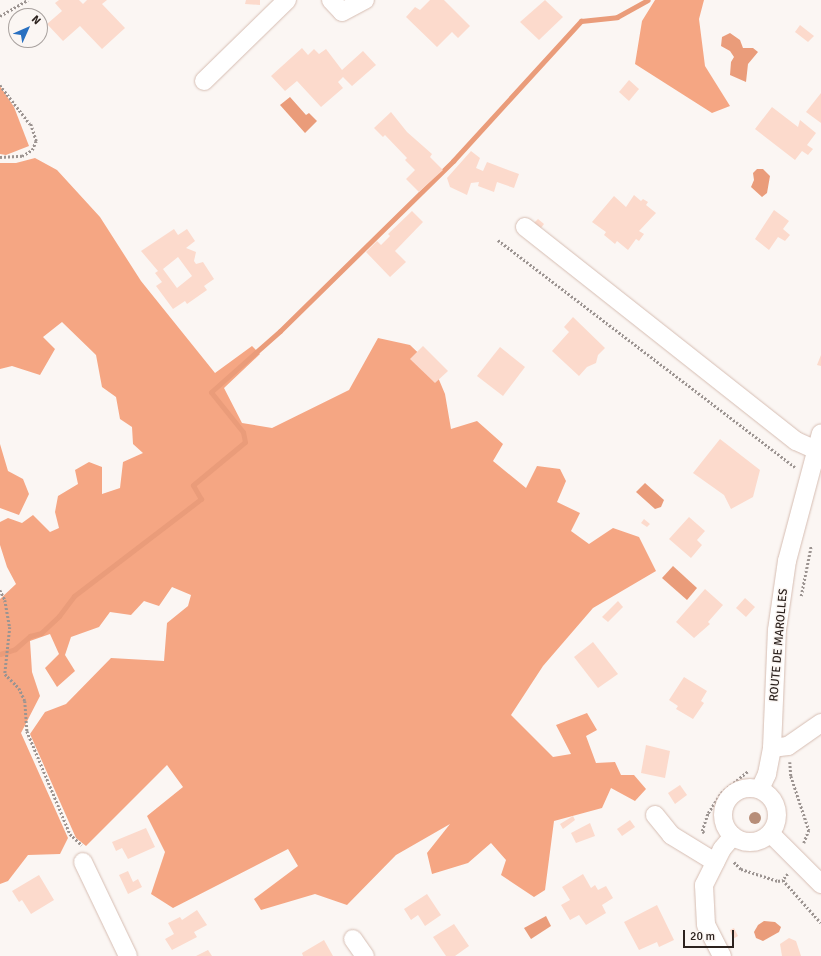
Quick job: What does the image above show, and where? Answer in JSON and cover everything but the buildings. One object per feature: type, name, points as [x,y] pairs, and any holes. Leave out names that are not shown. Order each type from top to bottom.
[{"type":"street","points":[[204,81],[287,0]]},
{"type":"street","points":[[337,6],[365,0]]},
{"type":"street","points":[[525,227],[796,441],[816,450]]},
{"type":"street","name":"ROUTE DE MAROLLES","points":[[760,789],[767,774],[772,748],[777,630],[787,561],[821,432]]},
{"type":"street","points":[[772,748],[788,746],[821,723]]},
{"type":"street","points":[[741,789],[760,789],[775,802],[778,812],[777,824],[771,834],[754,842],[744,842],[733,836],[724,823],[725,803],[732,794],[741,789]]},
{"type":"street","points":[[655,815],[671,835],[715,862]]},
{"type":"street","points":[[771,834],[821,884]]},
{"type":"street","points":[[722,956],[706,925],[704,885],[722,849],[733,836]]},
{"type":"street","points":[[83,862],[128,956]]},
{"type":"street","points":[[353,939],[365,956]]},
{"type":"path","points":[[0,16],[28,0]]},
{"type":"path","points":[[0,85],[33,129]]},
{"type":"path","points":[[0,157],[22,156],[32,150],[36,140],[30,123]]},
{"type":"path","points":[[498,240],[808,477]]},
{"type":"path","points":[[0,590],[5,600],[10,627],[5,674],[18,688],[25,701],[27,731],[70,834],[85,850],[83,862]]},
{"type":"shaded area","points":[[655,0],[704,0],[699,19],[705,66],[730,106],[712,113],[635,64],[642,21]]},
{"type":"shaded area","points":[[730,33],[740,40],[743,48],[753,48],[758,52],[748,64],[746,82],[730,75],[731,62],[734,57],[730,51],[721,46],[722,37]]},
{"type":"shaded area","points":[[0,86],[14,107],[29,146],[6,155],[0,154]]},
{"type":"shaded area","points":[[290,97],[306,115],[309,113],[317,121],[305,133],[280,105]]},
{"type":"shaded area","points":[[35,158],[57,170],[100,217],[141,281],[215,373],[252,346],[260,354],[224,388],[242,423],[272,428],[349,390],[378,338],[410,345],[434,368],[445,394],[451,429],[477,421],[503,444],[493,461],[526,488],[537,466],[560,469],[566,481],[557,502],[580,513],[571,531],[589,544],[613,528],[639,537],[656,571],[593,608],[543,666],[511,715],[553,757],[571,754],[556,725],[587,713],[597,730],[586,736],[596,763],[615,762],[621,775],[634,775],[646,789],[635,801],[611,788],[602,808],[554,821],[545,890],[534,897],[501,875],[506,860],[491,843],[468,863],[432,874],[427,853],[450,824],[396,855],[347,905],[315,894],[261,910],[254,899],[298,866],[288,849],[173,908],[151,894],[165,852],[147,816],[183,787],[167,765],[86,846],[76,838],[30,734],[45,712],[66,704],[111,658],[164,661],[167,623],[188,606],[191,595],[172,587],[159,606],[144,601],[131,615],[110,612],[99,627],[71,637],[65,655],[75,671],[57,687],[45,668],[59,654],[50,634],[30,641],[32,672],[40,696],[21,733],[68,838],[60,854],[28,855],[8,881],[0,884],[0,599],[16,584],[7,567],[0,545],[0,522],[8,518],[22,523],[33,515],[50,532],[59,528],[55,512],[58,496],[78,484],[75,470],[89,462],[102,467],[102,494],[120,488],[123,462],[143,453],[133,444],[132,427],[120,419],[116,397],[102,387],[96,355],[62,322],[43,337],[55,349],[40,375],[12,366],[0,369],[0,163],[16,163]]},
{"type":"shaded area","points":[[757,169],[763,169],[770,176],[767,193],[762,197],[751,187],[754,180],[753,173]]},
{"type":"shaded area","points":[[0,444],[8,471],[23,479],[29,494],[19,515],[0,508]]},
{"type":"shaded area","points":[[645,483],[664,500],[661,507],[655,509],[636,492]]},
{"type":"shaded area","points":[[673,566],[697,588],[687,600],[662,578]]},
{"type":"shaded area","points":[[546,916],[551,926],[531,939],[524,928]]},
{"type":"shaded area","points":[[764,921],[775,922],[781,927],[779,932],[763,941],[756,938],[754,932],[758,925]]},
{"type":"waterway","points":[[0,654],[15,649],[30,636],[41,633],[59,616],[74,596],[201,499],[193,485],[245,442],[243,432],[211,392],[280,331],[453,161],[581,21],[617,17],[648,0]]}]
